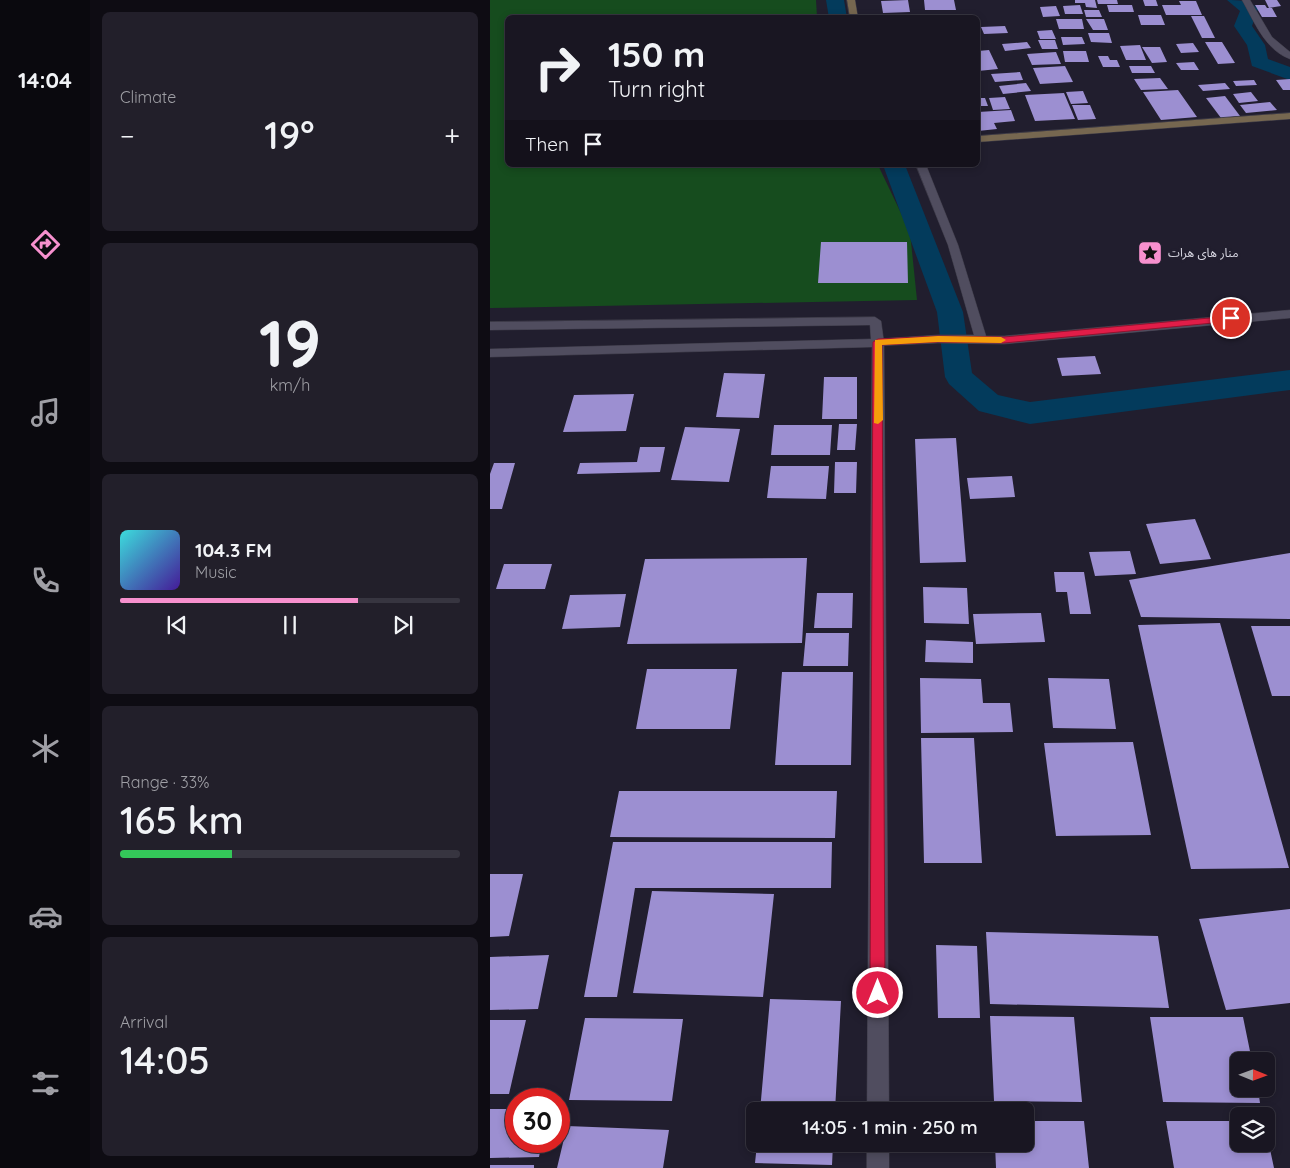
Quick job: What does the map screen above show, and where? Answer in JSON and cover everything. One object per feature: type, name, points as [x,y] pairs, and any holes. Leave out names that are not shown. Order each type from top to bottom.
[{"type":"main road","points":[[851,0],[854,15]]},
{"type":"main road","points":[[980,139],[1290,116]]},
{"type":"street","points":[[1246,0],[1270,41],[1281,52],[1290,56]]},
{"type":"street","points":[[921,167],[953,244],[981,339]]},
{"type":"street","points":[[490,353],[938,339],[1004,340],[1172,323],[1290,314]]},
{"type":"street","points":[[490,326],[875,321],[878,342],[878,1102]]},
{"type":"street","points":[[878,1152],[878,1168]]},
{"type":"green space","points":[[490,0],[816,0],[817,15],[505,15],[505,167],[879,167],[910,232],[917,300],[490,308]]},
{"type":"building","points":[[908,0],[910,12],[883,13],[881,1]]},
{"type":"building","points":[[924,0],[954,0],[956,10],[925,10]]},
{"type":"building","points":[[1075,0],[1095,0],[1097,8],[1086,7],[1085,3],[1075,3]]},
{"type":"building","points":[[1097,0],[1117,0],[1118,4],[1098,4]]},
{"type":"building","points":[[1143,0],[1156,0],[1158,6],[1145,6]]},
{"type":"building","points":[[1265,0],[1277,0],[1281,6],[1269,8]]},
{"type":"building","points":[[1179,1],[1196,1],[1202,15],[1166,15],[1162,5],[1181,5]]},
{"type":"building","points":[[1080,5],[1083,14],[1065,14],[1063,6]]},
{"type":"building","points":[[1107,5],[1132,5],[1134,12],[1109,12]]},
{"type":"building","points":[[1255,5],[1265,5],[1267,8],[1272,8],[1277,17],[1262,17]]},
{"type":"building","points":[[1056,6],[1060,16],[1043,17],[1040,7]]},
{"type":"building","points":[[1084,10],[1099,10],[1102,17],[1086,17]]},
{"type":"building","points":[[965,14],[965,15],[933,15]]},
{"type":"building","points":[[1138,15],[1161,15],[1165,25],[1141,25]]},
{"type":"building","points":[[1191,16],[1204,16],[1215,38],[1202,38]]},
{"type":"building","points":[[1056,19],[1082,19],[1084,29],[1059,29]]},
{"type":"building","points":[[1086,19],[1104,19],[1108,30],[1093,30]]},
{"type":"building","points":[[1005,26],[1008,33],[984,34],[981,27]]},
{"type":"building","points":[[1052,30],[1056,39],[1040,39],[1037,31]]},
{"type":"building","points":[[1088,33],[1109,33],[1112,43],[1091,42]]},
{"type":"building","points":[[1061,37],[1082,37],[1085,44],[1063,45]]},
{"type":"building","points":[[1038,40],[1055,40],[1058,49],[1042,49]]},
{"type":"building","points":[[1027,42],[1031,48],[1005,51],[1002,44]]},
{"type":"building","points":[[1205,42],[1222,42],[1235,63],[1218,64]]},
{"type":"building","points":[[1193,43],[1199,52],[1181,53],[1176,44]]},
{"type":"building","points":[[1140,45],[1146,60],[1126,60],[1120,46]]},
{"type":"building","points":[[1142,47],[1160,47],[1167,62],[1152,63]]},
{"type":"building","points":[[989,50],[998,69],[980,71],[980,51]]},
{"type":"building","points":[[1063,51],[1086,51],[1089,62],[1065,62]]},
{"type":"building","points":[[1056,52],[1061,64],[1032,65],[1027,54]]},
{"type":"building","points":[[1098,56],[1108,56],[1110,60],[1117,60],[1120,67],[1103,67]]},
{"type":"building","points":[[1194,62],[1199,70],[1181,70],[1176,63]]},
{"type":"building","points":[[1065,66],[1073,82],[1040,84],[1033,68]]},
{"type":"building","points":[[1129,66],[1151,66],[1155,73],[1132,73]]},
{"type":"building","points":[[1020,72],[1023,80],[995,82],[991,74]]},
{"type":"building","points":[[1160,78],[1168,89],[1141,90],[1134,79]]},
{"type":"building","points":[[1290,79],[1290,90],[1283,90],[1276,80]]},
{"type":"building","points":[[1254,80],[1257,85],[1236,86],[1233,81]]},
{"type":"building","points":[[1026,83],[1031,91],[1003,94],[999,86]]},
{"type":"building","points":[[1225,83],[1230,89],[1203,91],[1198,85]]},
{"type":"building","points":[[1178,90],[1197,117],[1161,120],[1143,92]]},
{"type":"building","points":[[1083,91],[1088,103],[1071,104],[1066,92]]},
{"type":"building","points":[[1251,92],[1258,101],[1239,103],[1233,94]]},
{"type":"building","points":[[1064,93],[1075,119],[1035,121],[1025,95]]},
{"type":"building","points":[[1225,96],[1240,116],[1221,118],[1206,98]]},
{"type":"building","points":[[1005,97],[1010,109],[993,110],[989,98]]},
{"type":"building","points":[[980,98],[985,98],[988,106],[980,106]]},
{"type":"building","points":[[1270,102],[1277,110],[1246,113],[1240,105]]},
{"type":"building","points":[[1072,105],[1090,105],[1096,119],[1078,120]]},
{"type":"building","points":[[1011,110],[1015,121],[994,123],[997,129],[980,131],[980,112]]},
{"type":"building","points":[[821,242],[907,242],[908,283],[818,283]]},
{"type":"building","points":[[1095,356],[1101,374],[1062,376],[1057,358]]},
{"type":"building","points":[[724,373],[765,374],[759,418],[716,417]]},
{"type":"building","points":[[824,377],[857,377],[857,419],[822,419]]},
{"type":"building","points":[[634,394],[626,431],[563,432],[574,395]]},
{"type":"building","points":[[839,424],[857,424],[855,450],[837,450]]},
{"type":"building","points":[[774,425],[832,425],[830,455],[771,455]]},
{"type":"building","points":[[685,427],[740,429],[729,482],[671,480]]},
{"type":"building","points":[[956,438],[966,562],[920,563],[915,439]]},
{"type":"building","points":[[640,447],[665,447],[660,472],[577,474],[580,463],[637,462]]},
{"type":"building","points":[[835,462],[857,462],[856,493],[834,493]]},
{"type":"building","points":[[494,463],[515,463],[502,509],[490,509],[490,474]]},
{"type":"building","points":[[771,466],[829,466],[826,499],[767,498]]},
{"type":"building","points":[[1012,476],[1015,497],[970,499],[967,478]]},
{"type":"building","points":[[1195,519],[1211,559],[1160,564],[1146,524]]},
{"type":"building","points":[[1130,551],[1136,574],[1095,576],[1089,552]]},
{"type":"building","points":[[1290,553],[1290,619],[1141,617],[1129,580]]},
{"type":"building","points":[[807,558],[802,643],[627,644],[645,559]]},
{"type":"building","points":[[504,564],[552,564],[545,589],[496,589]]},
{"type":"building","points":[[1054,572],[1084,572],[1091,614],[1070,614],[1067,592],[1056,592]]},
{"type":"building","points":[[923,587],[967,588],[969,624],[924,623]]},
{"type":"building","points":[[817,593],[853,593],[852,628],[814,628]]},
{"type":"building","points":[[626,594],[620,627],[562,629],[570,595]]},
{"type":"building","points":[[1041,613],[1045,642],[976,644],[973,614]]},
{"type":"building","points":[[1220,623],[1289,868],[1191,869],[1138,625]]},
{"type":"building","points":[[1251,626],[1290,626],[1290,696],[1272,696]]},
{"type":"building","points":[[806,633],[849,633],[848,666],[803,666]]},
{"type":"building","points":[[926,640],[973,642],[973,663],[925,662]]},
{"type":"building","points":[[647,669],[737,669],[730,729],[636,729]]},
{"type":"building","points":[[782,672],[853,672],[851,765],[775,765]]},
{"type":"building","points":[[920,678],[981,679],[983,703],[1010,703],[1013,732],[921,733]]},
{"type":"building","points":[[1048,678],[1109,679],[1116,729],[1053,728]]},
{"type":"building","points":[[921,738],[974,738],[982,863],[924,863]]},
{"type":"building","points":[[1133,742],[1151,835],[1056,836],[1044,743]]},
{"type":"building","points":[[619,791],[837,791],[835,838],[610,837]]},
{"type":"building","points":[[613,842],[832,842],[831,888],[635,888],[617,997],[584,997]]},
{"type":"building","points":[[490,874],[523,874],[509,936],[490,937]]},
{"type":"building","points":[[652,891],[774,894],[763,997],[633,993]]},
{"type":"building","points":[[1290,909],[1290,1003],[1226,1010],[1199,919]]},
{"type":"building","points":[[986,932],[1158,936],[1169,1008],[990,1004]]},
{"type":"building","points":[[936,945],[977,946],[980,1018],[938,1018]]},
{"type":"building","points":[[549,955],[538,1009],[490,1010],[490,957]]},
{"type":"building","points":[[770,999],[841,1001],[835,1102],[761,1102]]},
{"type":"building","points":[[990,1016],[1074,1017],[1082,1102],[994,1101]]},
{"type":"building","points":[[1150,1017],[1243,1017],[1250,1052],[1230,1052],[1230,1098],[1259,1098],[1260,1103],[1163,1102]]},
{"type":"building","points":[[585,1018],[683,1019],[672,1101],[570,1100]]},
{"type":"building","points":[[490,1020],[526,1020],[510,1088],[505,1088],[505,1094],[490,1094]]},
{"type":"building","points":[[490,1109],[505,1109],[505,1153],[540,1153],[539,1157],[490,1158]]},
{"type":"building","points":[[1034,1121],[1084,1121],[1089,1168],[996,1168],[995,1152],[1034,1152]]},
{"type":"building","points":[[1166,1121],[1230,1121],[1230,1152],[1271,1152],[1274,1168],[1174,1168]]},
{"type":"building","points":[[570,1126],[669,1130],[663,1168],[557,1168],[561,1153],[570,1153]]},
{"type":"building","points":[[756,1152],[833,1152],[832,1165],[755,1163]]},
{"type":"building","points":[[490,1165],[534,1165],[534,1168],[490,1168]]},
{"type":"waterway","points":[[835,0],[838,15]]},
{"type":"waterway","points":[[1236,0],[1249,9],[1243,26],[1256,45],[1259,62],[1290,74]]},
{"type":"waterway","points":[[895,167],[950,312],[959,377],[989,404],[1030,413],[1290,380]]},
{"type":"slow traffic","points":[[878,420],[878,342],[938,339],[1001,340]]},
{"type":"place","name":"منار های هرات","points":[[1150,253]]},
{"type":"route","points":[[878,993],[878,342],[938,339],[1004,340],[1231,318]]}]
